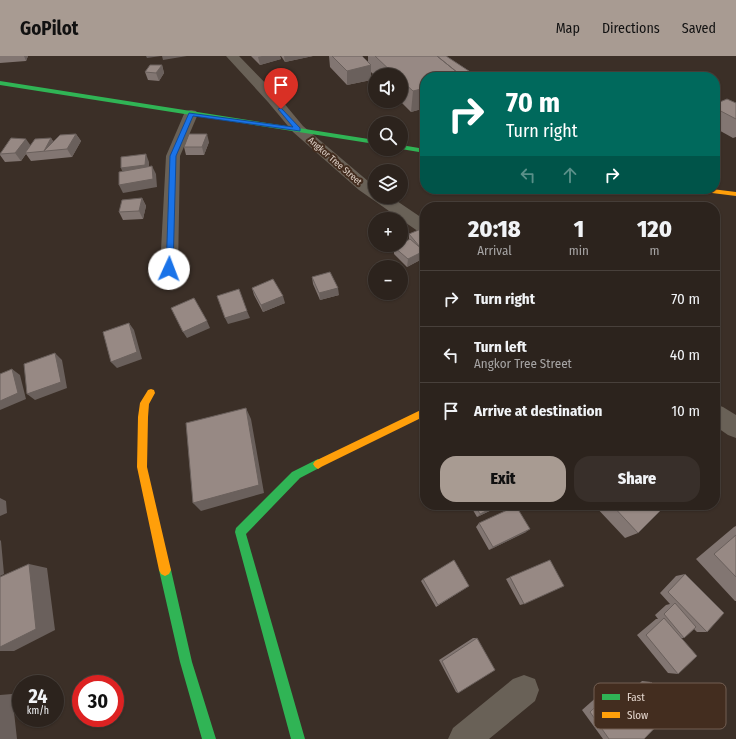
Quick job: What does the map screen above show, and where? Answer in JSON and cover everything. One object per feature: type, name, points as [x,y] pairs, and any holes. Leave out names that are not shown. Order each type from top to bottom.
[{"type":"street","name":"Angkor Tree Street","points":[[232,56],[273,99],[298,130],[368,190]]},
{"type":"street","points":[[0,83],[368,141]]},
{"type":"street","points":[[169,269],[173,156],[191,114]]},
{"type":"street","points":[[408,148],[420,150]]},
{"type":"street","points":[[720,192],[736,194]]},
{"type":"street","points":[[390,204],[420,225]]},
{"type":"street","points":[[151,393],[145,403],[143,417],[142,467],[186,662],[209,739]]},
{"type":"street","points":[[298,739],[240,532],[296,475],[420,414]]},
{"type":"street","points":[[720,417],[736,428]]},
{"type":"street","points":[[464,739],[524,690]]},
{"type":"building","points":[[332,56],[362,56],[371,65],[347,71]]},
{"type":"building","points":[[375,56],[437,56],[457,72],[420,72],[420,89],[413,91],[408,86],[408,68],[388,68]]},
{"type":"building","points":[[437,56],[446,56],[470,72],[457,72]]},
{"type":"building","points":[[150,65],[162,65],[156,73],[145,72]]},
{"type":"building","points":[[727,99],[736,103],[736,119],[720,111],[720,102]]},
{"type":"building","points":[[76,134],[67,149],[25,153],[35,139],[51,138],[44,151],[60,135]]},
{"type":"building","points":[[189,134],[207,134],[202,147],[184,147]]},
{"type":"building","points":[[11,138],[26,139],[15,153],[0,154]]},
{"type":"building","points":[[146,154],[145,165],[121,168],[121,157]]},
{"type":"building","points":[[152,166],[153,179],[119,185],[119,172]]},
{"type":"building","points":[[142,198],[139,211],[119,212],[122,200]]},
{"type":"building","points":[[420,229],[420,247],[409,234]]},
{"type":"building","points":[[410,239],[420,248],[420,253],[408,259],[400,252],[408,252],[408,240]]},
{"type":"building","points":[[330,272],[338,288],[319,293],[312,277]]},
{"type":"building","points":[[273,279],[283,296],[261,305],[252,288]]},
{"type":"building","points":[[239,289],[247,311],[225,318],[217,296]]},
{"type":"building","points":[[194,298],[207,321],[183,332],[171,308]]},
{"type":"building","points":[[129,323],[137,352],[111,362],[103,332]]},
{"type":"building","points":[[55,353],[61,382],[27,394],[24,364]]},
{"type":"building","points":[[12,369],[18,393],[0,401],[0,374]]},
{"type":"building","points":[[246,408],[259,485],[193,503],[186,423]]},
{"type":"building","points":[[478,510],[488,510],[480,514]]},
{"type":"building","points":[[507,510],[518,510],[530,529],[493,547],[479,523]]},
{"type":"building","points":[[617,510],[661,510],[638,533]]},
{"type":"building","points":[[736,535],[736,577],[714,554]]},
{"type":"building","points":[[454,560],[469,586],[438,605],[423,579]]},
{"type":"building","points":[[550,560],[564,586],[524,604],[510,577]]},
{"type":"building","points":[[29,564],[36,629],[0,647],[0,577]]},
{"type":"building","points":[[685,574],[724,613],[707,632],[668,592]]},
{"type":"building","points":[[675,603],[696,627],[684,638],[664,614]]},
{"type":"building","points":[[664,618],[697,656],[678,674],[646,635]]},
{"type":"building","points":[[477,638],[495,670],[458,693],[442,661]]},
{"type":"building","points":[[594,708],[594,718],[590,712]]},
{"type":"building","points":[[602,729],[654,729],[644,739],[609,739]]},
{"type":"traffic: fast","points":[[0,83],[368,141]]},
{"type":"traffic: fast","points":[[408,148],[420,150]]},
{"type":"traffic: fast","points":[[298,739],[240,532],[296,475],[318,464]]},
{"type":"traffic: fast","points":[[165,570],[186,662],[209,739]]},
{"type":"traffic: slow","points":[[720,192],[736,194]]},
{"type":"traffic: slow","points":[[151,393],[145,403],[143,417],[142,467],[165,570]]},
{"type":"traffic: slow","points":[[318,464],[420,414]]},
{"type":"route","points":[[169,269],[173,156],[191,114],[298,130],[281,109]]}]
